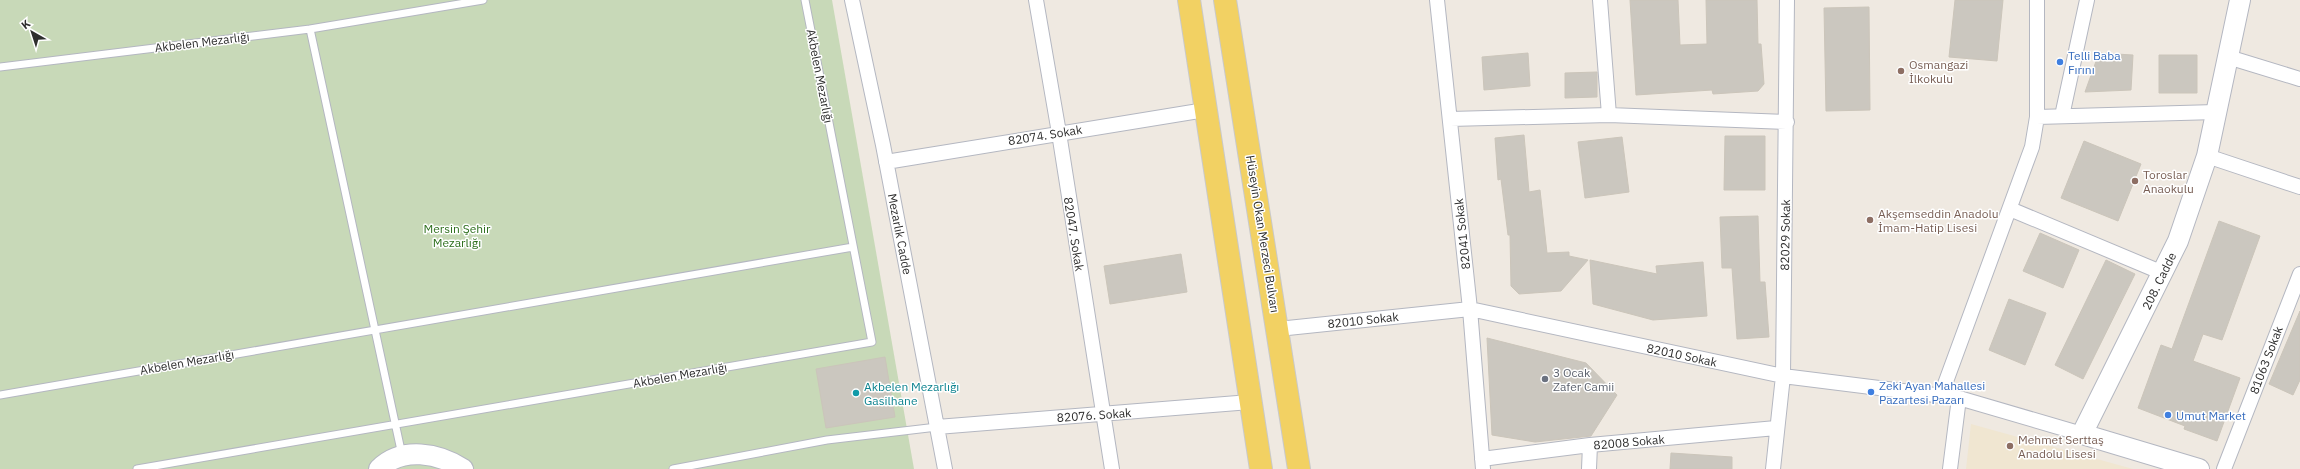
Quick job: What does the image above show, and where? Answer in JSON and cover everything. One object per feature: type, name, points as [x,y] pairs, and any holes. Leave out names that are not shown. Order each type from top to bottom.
[{"type":"main road","points":[[1189,0],[1261,469]]},
{"type":"main road","name":"Hüseyin Okan Merzeci Bulvarı","points":[[1225,0],[1278,328],[1299,469]]},
{"type":"street","name":"Mezarlık Cadde","points":[[852,0],[886,162],[945,469]]},
{"type":"street","name":"82047. Sokak","points":[[1036,0],[1059,133],[1102,415],[1112,469]]},
{"type":"street","name":"82041 Sokak","points":[[1437,0],[1470,309],[1482,464]]},
{"type":"street","points":[[1600,0],[1608,115]]},
{"type":"street","name":"82029 Sokak","points":[[1773,469],[1776,428],[1783,376],[1787,122],[1786,0]]},
{"type":"street","points":[[1941,396],[2032,147],[2037,117],[2037,0]]},
{"type":"street","points":[[2062,116],[2087,0]]},
{"type":"street","name":"208. Cadde","points":[[2082,434],[2163,274],[2178,241],[2207,156],[2240,0]]},
{"type":"street","points":[[2228,57],[2300,79]]},
{"type":"street","name":"82074. Sokak","points":[[886,162],[1205,110]]},
{"type":"street","points":[[2037,117],[2216,112]]},
{"type":"street","points":[[1450,119],[1608,115],[1787,122]]},
{"type":"street","points":[[2207,156],[2300,187]]},
{"type":"street","points":[[2010,209],[2163,274]]},
{"type":"street","name":"81063 Sokak","points":[[2224,469],[2300,274]]},
{"type":"street","name":"82010 Sokak","points":[[1278,328],[1470,309],[1783,376],[1959,398],[2082,434]]},
{"type":"street","points":[[1950,469],[1959,398]]},
{"type":"street","name":"82076. Sokak","points":[[937,427],[1250,402]]},
{"type":"street","name":"82008 Sokak","points":[[1482,464],[1590,445],[1776,428]]},
{"type":"street","points":[[2082,434],[2199,469]]},
{"type":"street","points":[[1589,469],[1590,445]]},
{"type":"street","points":[[379,469],[402,456],[423,454],[444,458],[463,469]]},
{"type":"lane","name":"Akbelen Mezarlığı","points":[[0,67],[310,29],[483,0]]},
{"type":"lane","name":"Akbelen Mezarlığı","points":[[137,469],[872,342],[805,0]]},
{"type":"lane","points":[[310,29],[402,456]]},
{"type":"lane","name":"Akbelen Mezarlığı","points":[[0,395],[854,247]]},
{"type":"lane","points":[[673,469],[827,440],[937,427]]},
{"type":"shaded area","name":"Mehmet Serttaş Anadolu Lisesi","points":[[1971,424],[2133,469],[1966,469]]},
{"type":"green space","name":"Mersin Şehir Mezarlığı","points":[[0,0],[832,0],[914,469],[0,469]]},
{"type":"building","points":[[1630,0],[1678,0],[1680,45],[1707,44],[1706,0],[1757,0],[1758,44],[1761,44],[1764,84],[1758,91],[1713,94],[1712,90],[1636,95]]},
{"type":"building","points":[[1955,0],[2003,0],[1997,61],[1949,57]]},
{"type":"building","points":[[1869,7],[1870,110],[1826,111],[1824,8]]},
{"type":"building","points":[[1528,53],[1530,86],[1484,90],[1482,57]]},
{"type":"building","points":[[2099,53],[2133,55],[2131,90],[2085,92]]},
{"type":"building","points":[[2159,55],[2197,55],[2197,93],[2159,93]]},
{"type":"building","points":[[1597,72],[1597,97],[1565,98],[1565,73]]},
{"type":"building","points":[[1524,135],[1529,192],[1540,190],[1547,253],[1569,252],[1569,256],[1588,260],[1561,291],[1519,294],[1511,286],[1510,235],[1508,235],[1501,179],[1498,180],[1495,138]]},
{"type":"building","points":[[1725,136],[1765,136],[1765,190],[1724,190]]},
{"type":"building","points":[[1622,137],[1629,192],[1585,198],[1578,142]]},
{"type":"building","points":[[2084,141],[2141,164],[2118,221],[2061,198]]},
{"type":"building","points":[[1758,216],[1760,282],[1765,282],[1769,337],[1737,339],[1732,268],[1722,268],[1720,217]]},
{"type":"building","points":[[2219,221],[2260,236],[2222,340],[2203,334],[2193,361],[2240,378],[2217,441],[2184,429],[2185,426],[2138,408],[2161,345],[2172,349]]},
{"type":"building","points":[[2040,233],[2079,250],[2063,288],[2023,271]]},
{"type":"building","points":[[1181,254],[1187,292],[1110,304],[1104,266]]},
{"type":"building","points":[[1590,260],[1657,274],[1656,266],[1703,262],[1707,316],[1653,320],[1593,304]]},
{"type":"building","points":[[2106,260],[2135,274],[2083,379],[2055,365]]},
{"type":"building","points":[[2009,299],[2046,313],[2025,365],[1989,350]]},
{"type":"building","points":[[2300,311],[2300,380],[2293,395],[2269,384]]},
{"type":"building","name":"3 Ocak Zafer Camii","points":[[1487,338],[1586,363],[1617,395],[1591,436],[1535,442],[1492,435]]},
{"type":"building","name":"Akbelen Mezarlığı Gasilhane","points":[[885,357],[895,417],[826,428],[816,369]]},
{"type":"building","points":[[1671,453],[1732,457],[1732,469],[1670,469]]},
{"type":"place","name":"Telli Baba Fırını","points":[[2060,62]]},
{"type":"place","name":"Osmangazi İlkokulu","points":[[1901,71]]},
{"type":"place","name":"Toroslar Anaokulu","points":[[2135,181]]},
{"type":"place","name":"Akşemseddin Anadolu İmam-Hatip Lisesi","points":[[1870,220]]},
{"type":"place","name":"3 Ocak Zafer Camii","points":[[1545,379]]},
{"type":"place","name":"Zeki Ayan Mahallesi Pazartesi Pazarı","points":[[1871,392]]},
{"type":"place","name":"Akbelen Mezarlığı Gasilhane","points":[[856,393]]},
{"type":"place","name":"Umut Market","points":[[2168,415]]},
{"type":"place","name":"Mehmet Serttaş Anadolu Lisesi","points":[[2010,446]]}]
